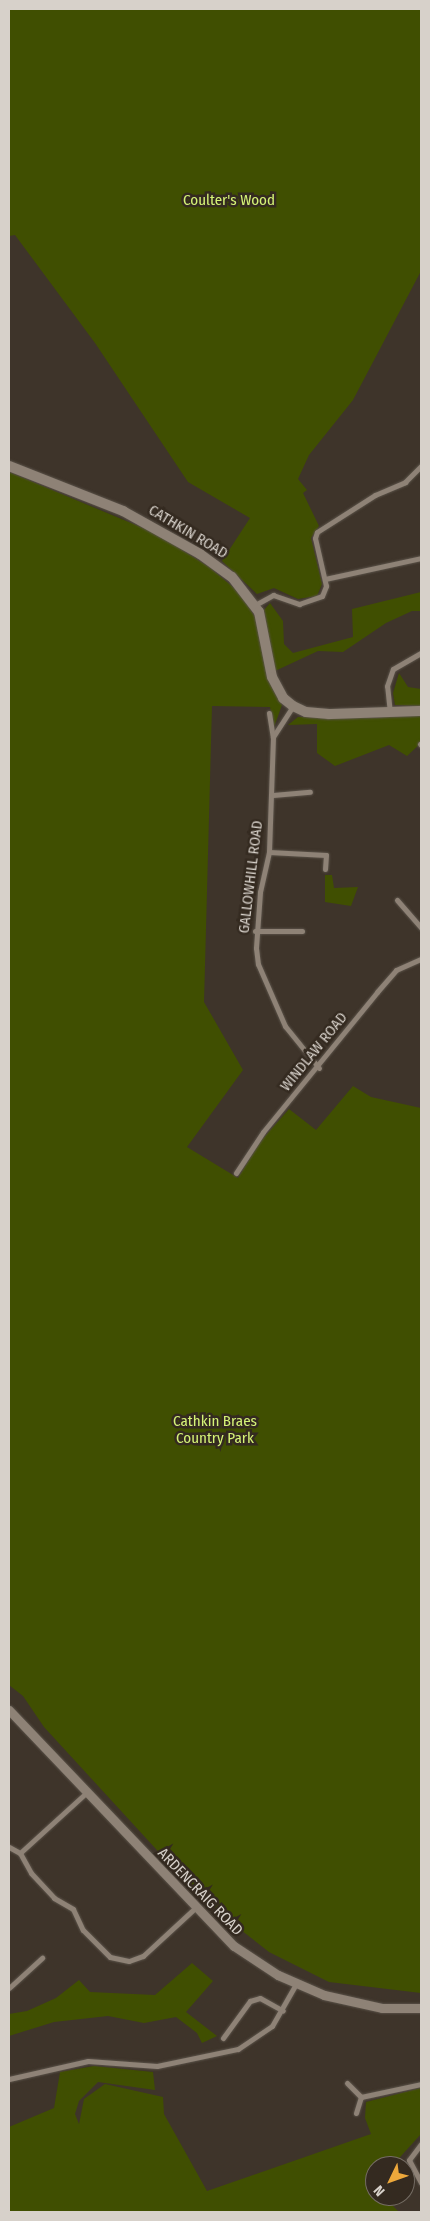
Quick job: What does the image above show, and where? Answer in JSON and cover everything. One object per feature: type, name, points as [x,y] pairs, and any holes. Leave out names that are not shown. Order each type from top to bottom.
[{"type":"main road","name":"CATHKIN ROAD","points":[[9,466],[123,511],[200,554],[232,577],[255,605],[263,625],[272,677],[283,698],[293,706]]},
{"type":"main road","points":[[293,706],[306,712],[329,714],[421,711]]},
{"type":"street","points":[[255,605],[273,594],[299,604],[310,603],[325,592],[325,579],[315,538],[317,532],[376,495],[405,482],[421,466]]},
{"type":"street","points":[[325,579],[421,558]]},
{"type":"street","points":[[390,713],[388,686],[393,669],[421,653]]},
{"type":"street","points":[[273,737],[293,706]]},
{"type":"street","name":"GALLOWHILL ROAD","points":[[269,712],[273,737],[273,795],[269,852],[255,931],[258,964],[285,1026],[319,1068]]},
{"type":"street","points":[[273,795],[310,792]]},
{"type":"street","points":[[269,852],[326,855],[325,869]]},
{"type":"street","points":[[397,900],[421,928]]},
{"type":"street","points":[[255,931],[302,931]]},
{"type":"street","name":"WINDLAW ROAD","points":[[236,1173],[263,1132],[319,1068],[396,970],[421,959]]},
{"type":"street","name":"ARDENCRAIG ROAD","points":[[9,1712],[87,1792],[195,1908],[234,1946],[296,1984],[354,2003],[382,2008],[421,2008]]},
{"type":"street","points":[[20,1853],[87,1792]]},
{"type":"street","points":[[9,1847],[20,1853],[31,1873],[54,1898],[74,1909],[83,1930],[105,1953],[120,1960],[143,1956],[195,1908]]},
{"type":"street","points":[[9,1987],[42,1958]]},
{"type":"street","points":[[9,2079],[88,2061],[157,2066],[238,2049],[272,2026],[283,2011],[296,1984]]},
{"type":"street","points":[[223,2038],[250,2001],[260,1998],[283,2011]]},
{"type":"street","points":[[347,2083],[361,2097]]},
{"type":"street","points":[[361,2097],[421,2084]]},
{"type":"street","points":[[356,2114],[361,2097]]},
{"type":"street","points":[[421,2144],[409,2160],[421,2182]]},
{"type":"green space","name":"Coulter's Wood","points":[[9,9],[421,9],[421,271],[353,400],[309,455],[298,479],[307,490],[303,493],[319,526],[311,538],[322,584],[317,596],[298,599],[274,588],[257,594],[222,561],[250,518],[188,482],[95,343],[15,235],[9,236]]},
{"type":"green space","name":"Cathkin Braes Country Park","points":[[9,472],[155,533],[209,567],[240,593],[258,622],[267,677],[282,705],[274,727],[270,707],[212,706],[204,1002],[243,1070],[187,1147],[238,1178],[260,1142],[289,1109],[316,1130],[353,1086],[371,1097],[421,1108],[421,1993],[329,1982],[269,1952],[227,1919],[167,1861],[44,1727],[23,1696],[9,1685]]},
{"type":"green space","points":[[421,592],[421,611],[412,611],[386,623],[343,652],[318,651],[275,671],[264,610],[270,603],[283,621],[284,644],[293,653],[353,637],[352,609]]},
{"type":"green space","points":[[399,673],[408,687],[421,689],[421,706],[395,705],[393,693]]},
{"type":"green space","points":[[421,714],[421,743],[407,756],[389,745],[335,766],[317,753],[317,724],[288,725],[298,717],[373,718]]},
{"type":"green space","points":[[325,875],[332,875],[334,888],[358,887],[351,906],[325,902]]},
{"type":"green space","points":[[192,1963],[213,1981],[186,2012],[217,2036],[202,2043],[197,2033],[176,2017],[144,2023],[108,2016],[54,2022],[9,2036],[9,2014],[27,2011],[56,1998],[79,1980],[90,1992],[155,1995]]},
{"type":"green space","points":[[94,2066],[153,2072],[155,2090],[98,2082],[79,2101],[75,2114],[79,2124],[84,2099],[105,2084],[163,2097],[164,2114],[207,2191],[371,2134],[365,2118],[366,2102],[421,2088],[421,2134],[401,2156],[365,2156],[365,2206],[393,2206],[399,2212],[9,2212],[9,2127],[54,2108],[60,2072]]}]
